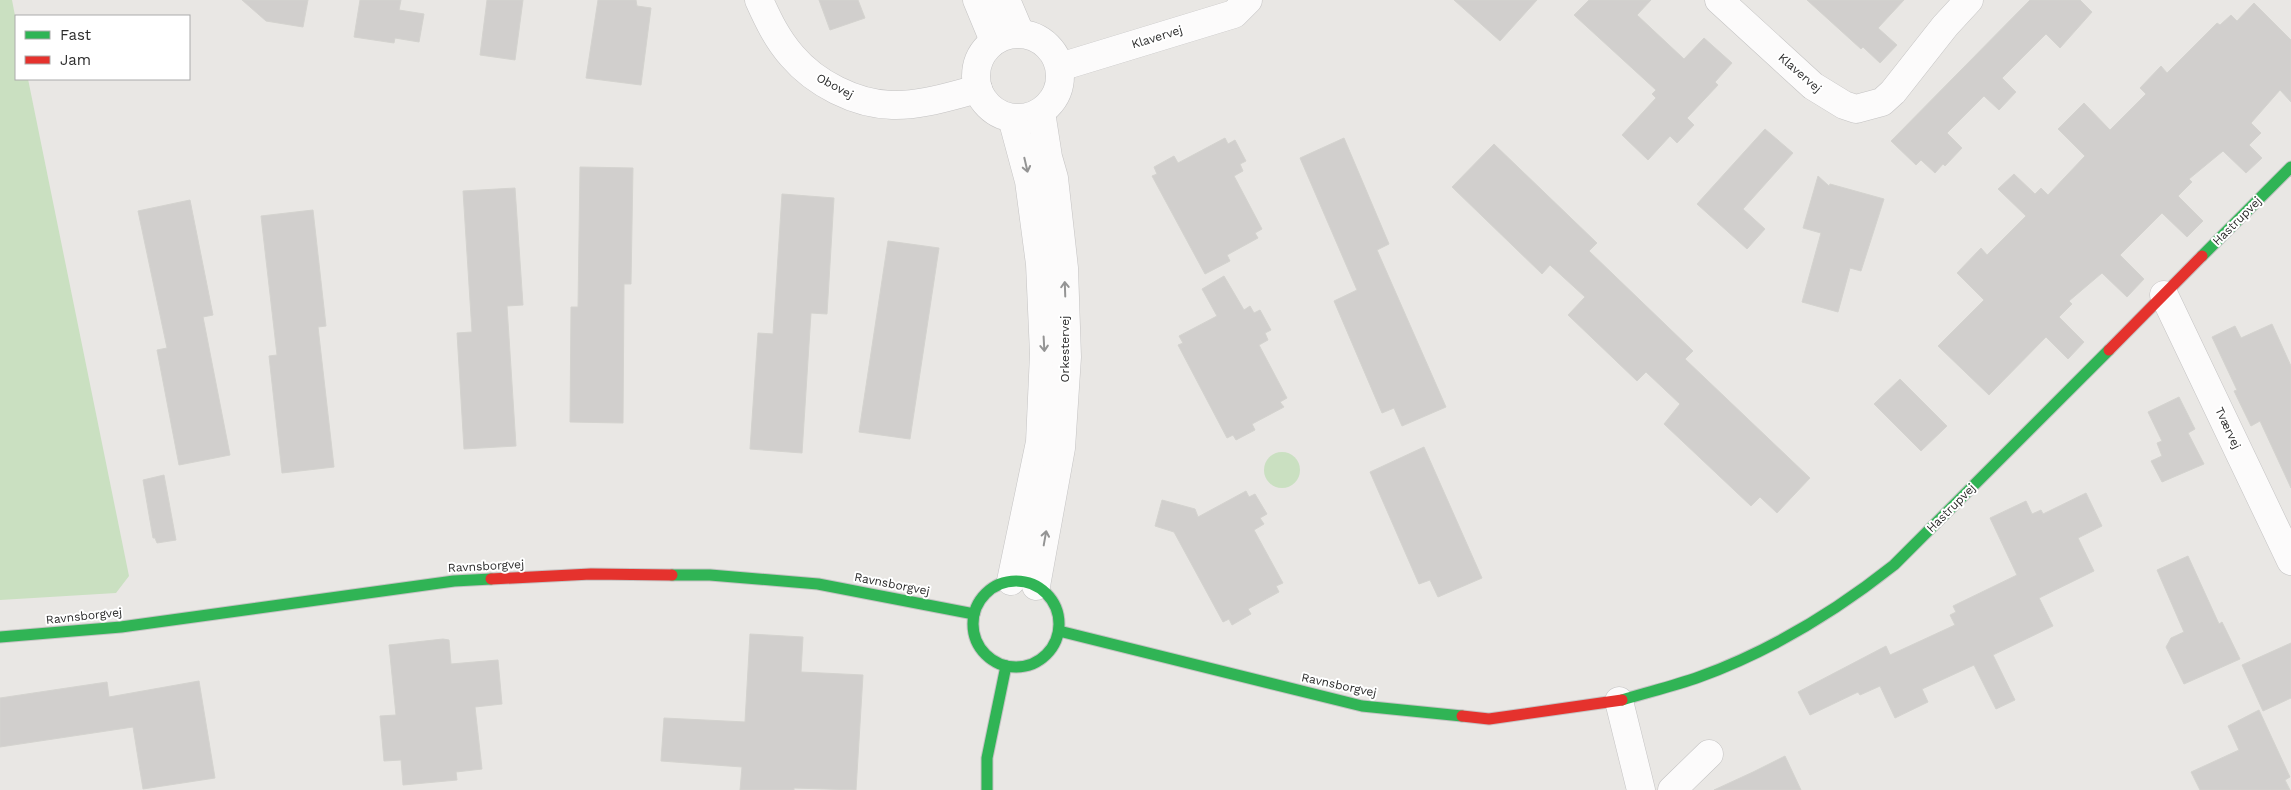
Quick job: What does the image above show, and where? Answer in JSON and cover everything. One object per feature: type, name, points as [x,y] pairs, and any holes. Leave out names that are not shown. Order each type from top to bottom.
[{"type":"street","name":"Obovej","points":[[759,0],[770,25],[792,56],[817,78],[850,97],[891,105],[924,103],[978,89]]},
{"type":"street","points":[[977,0],[994,41]]},
{"type":"street","points":[[1006,0],[1020,33]]},
{"type":"street","name":"Klavervej","points":[[1060,67],[1234,14],[1248,0]]},
{"type":"street","name":"Klavervej","points":[[1719,0],[1813,86],[1844,105],[1856,108],[1882,102],[1893,92],[1945,26],[1969,0]]},
{"type":"street","points":[[1020,33],[1039,39],[1056,56],[1060,67],[1058,90],[1052,102],[1041,112],[1032,116],[1012,118],[992,109],[983,100],[978,89],[976,74],[979,60],[994,41],[1006,35],[1020,33]]},
{"type":"street","name":"Orkestervej","points":[[1024,583],[1061,448],[1067,357],[1064,268],[1054,178],[1048,157],[1041,112]]},
{"type":"street","name":"Orkestervej","points":[[1012,118],[1029,180],[1040,264],[1044,354],[1040,442],[1024,583]]},
{"type":"street","name":"Hastrupvej","points":[[1619,701],[1699,678],[1760,651],[1875,580],[1894,565],[2291,167]]},
{"type":"street","name":"Tværvej","points":[[2164,294],[2291,561]]},
{"type":"street","name":"Ravnsborgvej","points":[[0,637],[121,627],[454,581],[591,574],[710,574],[818,584],[974,614]]},
{"type":"street","points":[[1003,583],[1024,583],[1050,596],[1059,620],[1059,631],[1050,652],[1037,662],[1021,667],[1006,666],[989,658],[978,645],[973,629],[974,614],[978,604],[988,591],[1003,583]]},
{"type":"street","name":"Ravnsborgvej","points":[[1059,631],[1362,706],[1489,719],[1619,701]]},
{"type":"street","points":[[987,790],[987,758],[1006,666]]},
{"type":"street","points":[[1619,701],[1641,790]]},
{"type":"street","points":[[1672,790],[1709,754]]},
{"type":"green space","points":[[0,0],[12,0],[15,16],[15,80],[28,80],[129,576],[116,593],[0,600]]},
{"type":"green space","points":[[1282,452],[1295,457],[1300,470],[1295,483],[1282,488],[1269,483],[1264,470],[1269,457]]},
{"type":"building","points":[[242,0],[308,0],[303,27],[266,21]]},
{"type":"building","points":[[360,0],[401,0],[399,10],[424,14],[419,42],[395,38],[394,43],[354,37]]},
{"type":"building","points":[[487,0],[523,0],[515,60],[480,55]]},
{"type":"building","points":[[598,0],[636,0],[637,6],[651,8],[641,85],[586,78]]},
{"type":"building","points":[[819,0],[858,0],[865,18],[830,30]]},
{"type":"building","points":[[1454,0],[1537,0],[1500,41]]},
{"type":"building","points":[[1589,0],[1651,0],[1637,15],[1684,59],[1704,38],[1732,63],[1715,82],[1718,85],[1687,118],[1694,125],[1677,143],[1670,136],[1648,160],[1622,135],[1656,98],[1652,94],[1656,90],[1574,15]]},
{"type":"building","points":[[1807,0],[1904,0],[1878,28],[1897,45],[1880,63],[1863,47],[1861,49]]},
{"type":"building","points":[[2030,0],[2080,0],[2092,12],[2060,48],[2046,34],[2002,78],[2016,92],[1999,110],[1984,96],[1947,133],[1962,148],[1945,166],[1943,164],[1935,173],[1921,160],[1916,165],[1891,141]]},
{"type":"building","points":[[2254,3],[2291,40],[2291,102],[2280,90],[2251,123],[2261,133],[2249,145],[2262,158],[2246,173],[2223,151],[2189,179],[2192,182],[2178,196],[2203,221],[2187,237],[2162,213],[2120,255],[2144,279],[2127,297],[2102,273],[2069,301],[2072,304],[2059,317],[2084,342],[2068,359],[2046,337],[1989,395],[1938,346],[1984,300],[1957,273],[1981,248],[1987,255],[2026,216],[1998,189],[2014,174],[2035,194],[2041,188],[2048,195],[2085,156],[2058,129],[2084,103],[2110,130],[2146,94],[2140,88],[2161,66],[2167,73],[2217,23],[2220,25],[2231,15],[2237,21]]},
{"type":"building","points":[[1765,129],[1793,153],[1743,209],[1765,229],[1747,249],[1697,204]]},
{"type":"building","points":[[1225,138],[1228,144],[1235,140],[1246,161],[1240,164],[1243,171],[1234,176],[1262,229],[1255,233],[1258,238],[1227,255],[1230,261],[1205,274],[1152,176],[1157,174],[1154,167],[1174,156],[1178,163]]},
{"type":"building","points":[[1344,138],[1389,244],[1377,250],[1446,407],[1402,426],[1394,408],[1382,413],[1334,301],[1357,290],[1300,158]]},
{"type":"building","points":[[1494,144],[1597,243],[1589,251],[1693,351],[1685,359],[1810,478],[1777,513],[1760,497],[1751,506],[1664,424],[1680,404],[1646,372],[1637,381],[1568,315],[1585,297],[1550,265],[1542,274],[1452,187]]},
{"type":"building","points":[[580,167],[633,168],[631,284],[624,284],[623,423],[570,422],[571,307],[578,307]]},
{"type":"building","points":[[1818,176],[1829,186],[1830,184],[1884,199],[1861,271],[1850,268],[1838,312],[1802,302],[1821,233],[1803,228]]},
{"type":"building","points":[[515,188],[523,305],[507,306],[516,446],[464,449],[457,333],[472,332],[463,191]]},
{"type":"building","points":[[782,194],[834,198],[827,314],[811,313],[802,453],[750,449],[758,333],[773,334]]},
{"type":"building","points":[[190,200],[213,315],[203,317],[230,455],[179,465],[157,350],[167,348],[138,211]]},
{"type":"building","points":[[313,210],[326,326],[318,327],[334,467],[282,473],[269,356],[277,355],[261,216]]},
{"type":"building","points":[[888,241],[939,248],[910,439],[859,432]]},
{"type":"building","points":[[1224,276],[1244,310],[1250,306],[1254,313],[1260,310],[1271,330],[1265,333],[1268,340],[1259,345],[1287,398],[1280,402],[1284,407],[1252,424],[1255,430],[1236,440],[1233,435],[1227,438],[1178,345],[1183,343],[1179,336],[1217,316],[1202,289]]},
{"type":"building","points":[[2272,324],[2291,366],[2291,488],[2260,421],[2251,426],[2234,391],[2237,390],[2212,337],[2235,326],[2241,338]]},
{"type":"building","points":[[1900,379],[1947,426],[1921,451],[1874,404]]},
{"type":"building","points":[[2179,397],[2195,429],[2188,433],[2204,464],[2162,482],[2151,461],[2162,456],[2157,443],[2162,441],[2148,412]]},
{"type":"building","points":[[1424,447],[1482,578],[1438,597],[1430,580],[1419,584],[1370,472]]},
{"type":"building","points":[[164,475],[176,540],[157,543],[155,538],[153,538],[143,480]]},
{"type":"building","points":[[1246,491],[1249,497],[1255,494],[1267,514],[1260,518],[1264,524],[1254,530],[1283,583],[1276,586],[1279,592],[1248,609],[1251,614],[1232,625],[1229,619],[1223,622],[1174,532],[1155,526],[1162,500],[1195,509],[1198,517]]},
{"type":"building","points":[[2086,493],[2102,526],[2078,538],[2094,571],[2039,598],[2053,626],[1993,655],[2015,700],[1996,709],[1974,665],[1922,689],[1928,702],[1895,718],[1880,686],[1860,695],[1858,692],[1810,715],[1798,692],[1886,646],[1890,655],[1955,625],[1950,615],[1956,612],[1953,606],[2017,575],[1990,518],[2026,501],[2032,514],[2041,510],[2043,514]]},
{"type":"building","points":[[2188,556],[2219,624],[2222,622],[2240,659],[2184,684],[2166,647],[2171,638],[2184,632],[2157,570]]},
{"type":"building","points":[[750,634],[803,637],[801,672],[863,675],[856,790],[794,788],[794,790],[740,790],[742,767],[661,761],[664,718],[745,722]]},
{"type":"building","points":[[449,640],[451,664],[498,660],[502,704],[475,707],[482,769],[456,772],[457,780],[403,785],[401,760],[384,761],[380,716],[396,715],[389,645]]},
{"type":"building","points":[[2291,643],[2291,698],[2263,711],[2242,665]]},
{"type":"building","points":[[199,681],[215,778],[143,789],[133,727],[0,747],[0,698],[107,682],[109,697]]},
{"type":"building","points":[[2259,710],[2290,777],[2285,780],[2290,790],[2200,790],[2191,772],[2239,750],[2228,726]]},
{"type":"building","points":[[1785,756],[1801,790],[1714,790],[1753,772]]},
{"type":"traffic: fast","points":[[2202,256],[2291,167]]},
{"type":"traffic: fast","points":[[1622,700],[1699,677],[1776,643],[1825,614],[1872,582],[1894,565],[2109,350]]},
{"type":"traffic: fast","points":[[672,575],[710,575],[818,584],[974,614]]},
{"type":"traffic: fast","points":[[0,637],[121,627],[454,581],[491,579]]},
{"type":"traffic: fast","points":[[1016,581],[1033,584],[1047,593],[1056,607],[1059,624],[1056,641],[1047,655],[1033,664],[1016,667],[999,664],[985,655],[976,641],[973,624],[976,607],[985,593],[999,584],[1016,581]]},
{"type":"traffic: fast","points":[[1059,631],[1362,706],[1462,716]]},
{"type":"traffic: fast","points":[[987,790],[987,758],[1006,666]]},
{"type":"traffic: jam","points":[[2109,350],[2202,256]]},
{"type":"traffic: jam","points":[[491,579],[591,574],[672,575]]},
{"type":"traffic: jam","points":[[1462,716],[1489,719],[1622,700]]}]
